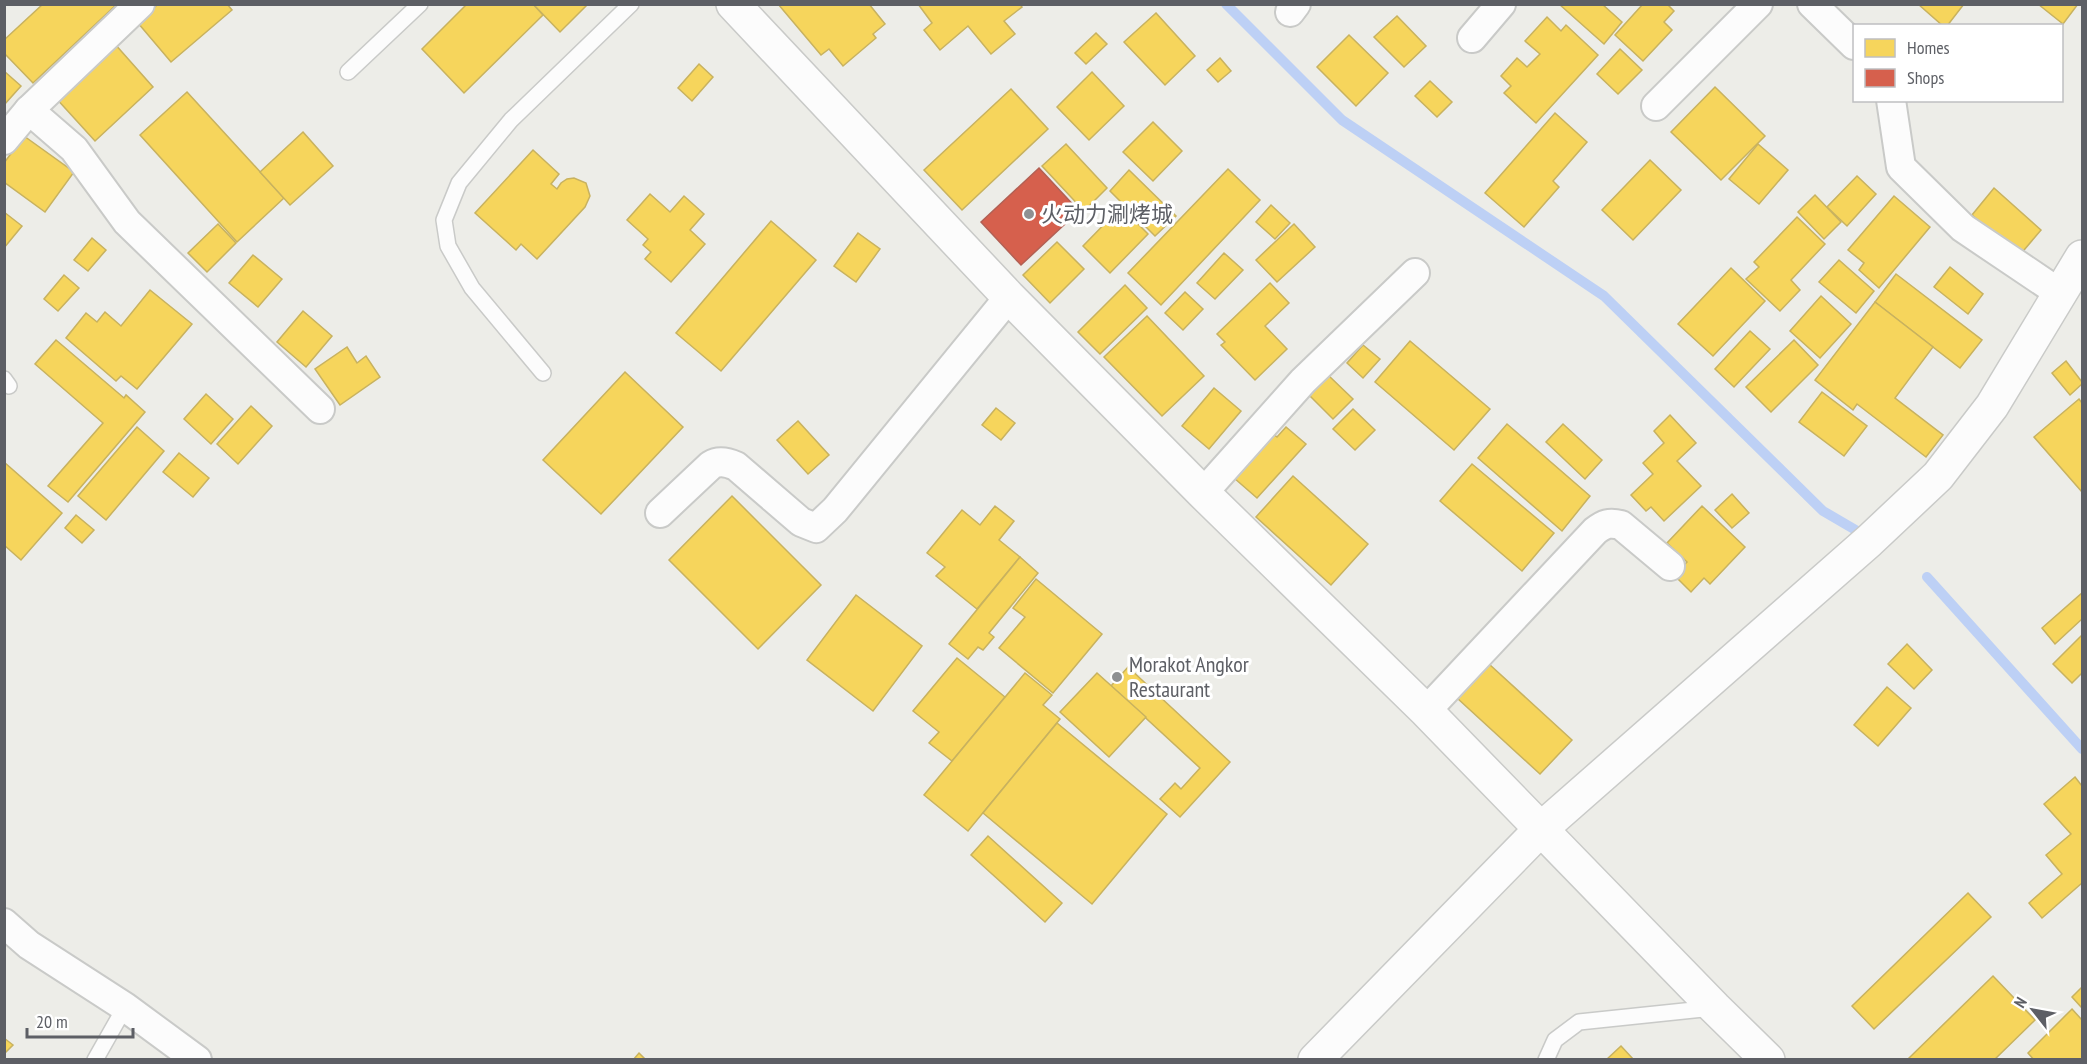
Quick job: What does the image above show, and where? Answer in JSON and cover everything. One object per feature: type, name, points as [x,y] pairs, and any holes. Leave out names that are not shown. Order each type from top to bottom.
[{"type":"street","points":[[4,140],[29,110],[140,4]]},
{"type":"street","points":[[733,4],[1010,297],[1203,493],[1426,711],[1715,1008],[1768,1059]]},
{"type":"street","points":[[1472,38],[1501,4]]},
{"type":"street","points":[[1656,106],[1758,4]]},
{"type":"street","points":[[1812,4],[1853,44]]},
{"type":"street","points":[[1892,102],[1901,167],[1963,228],[2061,294]]},
{"type":"street","points":[[29,110],[74,148],[127,222],[321,409]]},
{"type":"street","points":[[1315,1059],[1541,830],[1869,541],[1938,476],[1992,406],[2082,257]]},
{"type":"street","points":[[1203,493],[1303,381],[1415,273]]},
{"type":"street","points":[[660,513],[711,465],[717,462],[728,463],[736,466],[801,522],[816,528],[836,510],[1010,297]]},
{"type":"street","points":[[1426,711],[1604,524],[1621,525],[1670,566]]},
{"type":"street","points":[[4,923],[29,945],[125,1007],[197,1059]]},
{"type":"lane","points":[[348,72],[420,4]]},
{"type":"lane","points":[[543,373],[472,288],[448,246],[444,220],[459,183],[511,120],[632,4]]},
{"type":"lane","points":[[94,1059],[125,1007]]},
{"type":"lane","points":[[1546,1059],[1555,1040],[1579,1022],[1715,1008]]},
{"type":"building: Homes","points":[[43,4],[117,4],[33,83],[4,53],[4,40]]},
{"type":"building: Homes","points":[[158,4],[227,4],[232,10],[171,62],[138,23]]},
{"type":"building: Homes","points":[[467,4],[533,4],[543,15],[464,93],[422,49]]},
{"type":"building: Homes","points":[[533,4],[588,4],[560,32]]},
{"type":"building: Homes","points":[[778,4],[869,4],[885,24],[873,34],[876,38],[843,66],[829,49],[821,55]]},
{"type":"building: Homes","points":[[918,4],[1020,4],[1022,7],[1004,21],[1015,34],[991,54],[968,26],[940,50],[924,30],[932,23]]},
{"type":"building: Homes","points":[[1559,4],[1602,4],[1622,22],[1604,44]]},
{"type":"building: Homes","points":[[1643,4],[1667,4],[1674,11],[1664,22],[1672,30],[1643,61],[1615,35]]},
{"type":"building: Homes","points":[[1918,4],[1964,4],[1949,24],[1941,24]]},
{"type":"building: Homes","points":[[2038,4],[2078,4],[2063,24]]},
{"type":"building: Homes","points":[[1156,13],[1195,56],[1165,85],[1124,42]]},
{"type":"building: Homes","points":[[1397,16],[1426,46],[1404,67],[1374,37]]},
{"type":"building: Homes","points":[[1547,17],[1561,31],[1566,25],[1598,55],[1536,123],[1504,93],[1511,86],[1501,76],[1517,58],[1527,67],[1540,54],[1525,41]]},
{"type":"building: Homes","points":[[1096,33],[1107,44],[1086,64],[1075,53]]},
{"type":"building: Homes","points":[[1349,35],[1388,73],[1356,106],[1317,67]]},
{"type":"building: Homes","points":[[114,43],[153,87],[95,141],[55,97]]},
{"type":"building: Homes","points":[[1620,49],[1642,70],[1618,94],[1597,74]]},
{"type":"building: Homes","points":[[1220,58],[1231,71],[1218,82],[1207,70]]},
{"type":"building: Homes","points":[[699,64],[713,77],[692,101],[678,88]]},
{"type":"building: Homes","points":[[4,71],[21,86],[4,105]]},
{"type":"building: Homes","points":[[1092,72],[1124,106],[1089,140],[1057,107]]},
{"type":"building: Homes","points":[[1430,81],[1452,102],[1437,117],[1415,96]]},
{"type":"building: Homes","points":[[1715,87],[1765,136],[1721,180],[1671,132]]},
{"type":"building: Homes","points":[[1011,89],[1048,129],[962,210],[924,170]]},
{"type":"building: Homes","points":[[187,92],[284,198],[237,242],[140,135]]},
{"type":"building: Homes","points":[[1555,113],[1587,142],[1553,181],[1559,187],[1524,227],[1485,193]]},
{"type":"building: Homes","points":[[1153,122],[1182,151],[1153,181],[1123,152]]},
{"type":"building: Homes","points":[[303,132],[333,166],[290,205],[260,172]]},
{"type":"building: Homes","points":[[24,136],[74,172],[45,212],[4,182],[4,163]]},
{"type":"building: Homes","points":[[1066,144],[1107,188],[1084,211],[1042,166]]},
{"type":"building: Homes","points":[[1758,144],[1788,170],[1759,204],[1729,179]]},
{"type":"building: Homes","points":[[533,150],[559,174],[551,184],[557,189],[567,179],[574,178],[586,183],[590,196],[585,207],[537,259],[521,244],[516,250],[475,213]]},
{"type":"building: Homes","points":[[1650,160],[1681,190],[1633,240],[1602,210]]},
{"type":"building: Homes","points":[[1228,169],[1260,200],[1161,305],[1128,273]]},
{"type":"building: Homes","points":[[1129,170],[1176,216],[1155,236],[1110,191]]},
{"type":"building: Homes","points":[[1857,176],[1876,194],[1847,226],[1827,207]]},
{"type":"building: Homes","points":[[1994,188],[2041,230],[2019,256],[1972,215]]},
{"type":"building: Homes","points":[[650,194],[670,212],[684,196],[704,214],[690,230],[705,244],[671,282],[645,259],[651,252],[643,245],[648,239],[627,220]]},
{"type":"building: Homes","points":[[1815,195],[1841,222],[1824,239],[1798,212]]},
{"type":"building: Homes","points":[[1894,196],[1930,227],[1879,288],[1859,270],[1864,263],[1848,250]]},
{"type":"building: Homes","points":[[1271,205],[1290,223],[1275,239],[1256,222]]},
{"type":"building: Homes","points":[[1121,207],[1148,234],[1110,273],[1083,246]]},
{"type":"building: Homes","points":[[4,212],[22,226],[4,248]]},
{"type":"building: Homes","points":[[1797,217],[1825,244],[1791,280],[1800,290],[1780,311],[1746,279],[1759,267],[1754,262]]},
{"type":"building: Homes","points":[[771,221],[816,260],[721,371],[676,333]]},
{"type":"building: Homes","points":[[218,224],[236,243],[207,272],[188,253]]},
{"type":"building: Homes","points":[[1294,224],[1315,247],[1277,282],[1256,260]]},
{"type":"building: Homes","points":[[858,233],[880,249],[856,282],[834,266]]},
{"type":"building: Homes","points":[[92,238],[106,250],[88,271],[74,260]]},
{"type":"building: Homes","points":[[1057,242],[1084,269],[1050,303],[1023,275]]},
{"type":"building: Homes","points":[[1224,253],[1243,270],[1215,299],[1197,283]]},
{"type":"building: Homes","points":[[253,255],[282,279],[258,307],[229,283]]},
{"type":"building: Homes","points":[[1839,260],[1874,291],[1856,313],[1819,282]]},
{"type":"building: Homes","points":[[1950,267],[1983,294],[1968,314],[1934,287]]},
{"type":"building: Homes","points":[[1731,268],[1765,301],[1713,356],[1678,324]]},
{"type":"building: Homes","points":[[1896,274],[1982,340],[1960,368],[1875,302]]},
{"type":"building: Homes","points":[[64,275],[79,288],[58,311],[44,299]]},
{"type":"building: Homes","points":[[1270,283],[1289,303],[1265,326],[1287,349],[1255,380],[1221,345],[1225,342],[1217,334]]},
{"type":"building: Homes","points":[[1125,285],[1147,308],[1100,354],[1078,332]]},
{"type":"building: Homes","points":[[150,290],[192,324],[137,389],[121,376],[116,381],[66,338],[86,313],[97,322],[105,312],[121,326]]},
{"type":"building: Homes","points":[[1185,292],[1203,309],[1183,330],[1165,313]]},
{"type":"building: Homes","points":[[1821,296],[1851,324],[1820,358],[1790,331]]},
{"type":"building: Homes","points":[[1875,302],[1933,347],[1895,398],[1943,435],[1926,457],[1857,404],[1853,410],[1815,380]]},
{"type":"building: Homes","points":[[303,311],[332,336],[306,367],[277,342]]},
{"type":"building: Homes","points":[[1147,316],[1204,376],[1162,416],[1104,357]]},
{"type":"building: Homes","points":[[1750,331],[1770,349],[1734,387],[1715,369]]},
{"type":"building: Homes","points":[[56,340],[124,398],[126,395],[145,412],[68,502],[48,486],[103,423],[35,364]]},
{"type":"building: Homes","points":[[1794,340],[1818,365],[1771,412],[1746,387]]},
{"type":"building: Homes","points":[[1410,341],[1490,409],[1454,450],[1375,382]]},
{"type":"building: Homes","points":[[1363,345],[1380,359],[1363,378],[1347,363]]},
{"type":"building: Homes","points":[[347,347],[357,363],[366,356],[380,377],[340,405],[315,369]]},
{"type":"building: Homes","points":[[2066,361],[2082,382],[2070,395],[2052,373]]},
{"type":"building: Homes","points":[[625,372],[683,427],[601,514],[543,460]]},
{"type":"building: Homes","points":[[1328,375],[1353,399],[1333,419],[1309,395]]},
{"type":"building: Homes","points":[[1214,388],[1241,411],[1209,449],[1182,426]]},
{"type":"building: Homes","points":[[1822,392],[1867,426],[1844,456],[1799,422]]},
{"type":"building: Homes","points":[[206,394],[233,419],[211,444],[184,419]]},
{"type":"building: Homes","points":[[2079,399],[2082,403],[2082,492],[2034,437]]},
{"type":"building: Homes","points":[[251,406],[272,426],[238,464],[217,444]]},
{"type":"building: Homes","points":[[996,408],[1015,423],[1001,440],[982,425]]},
{"type":"building: Homes","points":[[1353,409],[1375,430],[1355,450],[1333,429]]},
{"type":"building: Homes","points":[[1670,415],[1696,443],[1677,461],[1701,486],[1664,521],[1651,507],[1646,511],[1631,495],[1653,474],[1643,463],[1664,443],[1654,431]]},
{"type":"building: Homes","points":[[798,421],[829,455],[808,474],[777,440]]},
{"type":"building: Homes","points":[[1507,424],[1590,496],[1562,531],[1478,458]]},
{"type":"building: Homes","points":[[1563,424],[1602,460],[1585,479],[1546,442]]},
{"type":"building: Homes","points":[[137,427],[164,451],[106,520],[78,496]]},
{"type":"building: Homes","points":[[1265,427],[1277,437],[1286,427],[1306,444],[1257,498],[1226,471]]},
{"type":"building: Homes","points":[[179,453],[209,478],[193,497],[163,472]]},
{"type":"building: Homes","points":[[4,462],[62,513],[21,560],[4,545]]},
{"type":"building: Homes","points":[[1472,464],[1554,533],[1522,571],[1440,501]]},
{"type":"building: Homes","points":[[1293,476],[1368,544],[1331,585],[1256,517]]},
{"type":"building: Homes","points":[[1732,494],[1749,513],[1732,528],[1715,510]]},
{"type":"building: Homes","points":[[732,496],[821,585],[758,649],[669,560]]},
{"type":"building: Homes","points":[[995,506],[1014,521],[999,540],[1020,557],[977,609],[936,576],[945,567],[927,553],[962,510],[980,525]]},
{"type":"building: Homes","points":[[1702,506],[1745,547],[1710,584],[1704,578],[1691,592],[1674,575],[1687,562],[1667,543]]},
{"type":"building: Homes","points":[[76,515],[94,530],[82,543],[65,528]]},
{"type":"building: Homes","points":[[1020,557],[1038,573],[989,633],[994,637],[983,650],[978,647],[968,659],[949,644]]},
{"type":"building: Homes","points":[[1036,579],[1102,634],[1053,693],[999,648],[1025,617],[1013,608]]},
{"type":"building: Homes","points":[[2082,593],[2082,619],[2055,644],[2042,628]]},
{"type":"building: Homes","points":[[856,595],[922,646],[873,711],[807,660]]},
{"type":"building: Homes","points":[[2082,635],[2082,673],[2072,683],[2053,664]]},
{"type":"building: Homes","points":[[1907,644],[1932,670],[1914,689],[1888,664]]},
{"type":"building: Homes","points":[[957,658],[1005,697],[952,761],[929,743],[939,732],[913,711]]},
{"type":"building: Homes","points":[[1489,664],[1572,740],[1540,774],[1457,698]]},
{"type":"building: Homes","points":[[1128,667],[1230,762],[1180,817],[1160,799],[1175,783],[1181,789],[1200,768],[1111,686]]},
{"type":"building: Homes","points":[[1025,673],[1052,695],[1043,705],[1060,719],[968,831],[924,795]]},
{"type":"building: Homes","points":[[1097,673],[1146,717],[1109,757],[1060,712]]},
{"type":"building: Homes","points":[[1887,687],[1911,708],[1878,746],[1854,725]]},
{"type":"building: Homes","points":[[1057,723],[1167,814],[1092,904],[983,813]]},
{"type":"building: Homes","points":[[2075,777],[2082,786],[2082,883],[2042,918],[2029,903],[2062,874],[2046,855],[2071,834],[2044,804]]},
{"type":"building: Homes","points":[[988,836],[1062,903],[1045,922],[971,855]]},
{"type":"building: Homes","points":[[1968,893],[1991,917],[1874,1029],[1852,1006]]},
{"type":"building: Homes","points":[[1993,976],[2035,1020],[1994,1060],[1907,1060]]},
{"type":"building: Homes","points":[[2082,987],[2082,1008],[2072,997]]},
{"type":"building: Homes","points":[[2072,1009],[2082,1020],[2082,1060],[2034,1060],[2028,1053]]},
{"type":"building: Homes","points":[[4,1038],[13,1045],[4,1054]]},
{"type":"building: Homes","points":[[1621,1046],[1634,1060],[1606,1060]]},
{"type":"building: Homes","points":[[639,1053],[646,1060],[633,1060]]},
{"type":"building: Shops","points":[[1039,168],[1079,211],[1021,265],[981,222]]},
{"type":"waterway","points":[[1226,4],[1342,120],[1604,296],[1823,511],[1859,532]]},
{"type":"waterway","points":[[1927,577],[2082,749]]},
{"type":"place","name":"火动力涮烤城","points":[[1029,214]]},
{"type":"place","name":"Morakot Angkor Restaurant","points":[[1117,677]]}]
